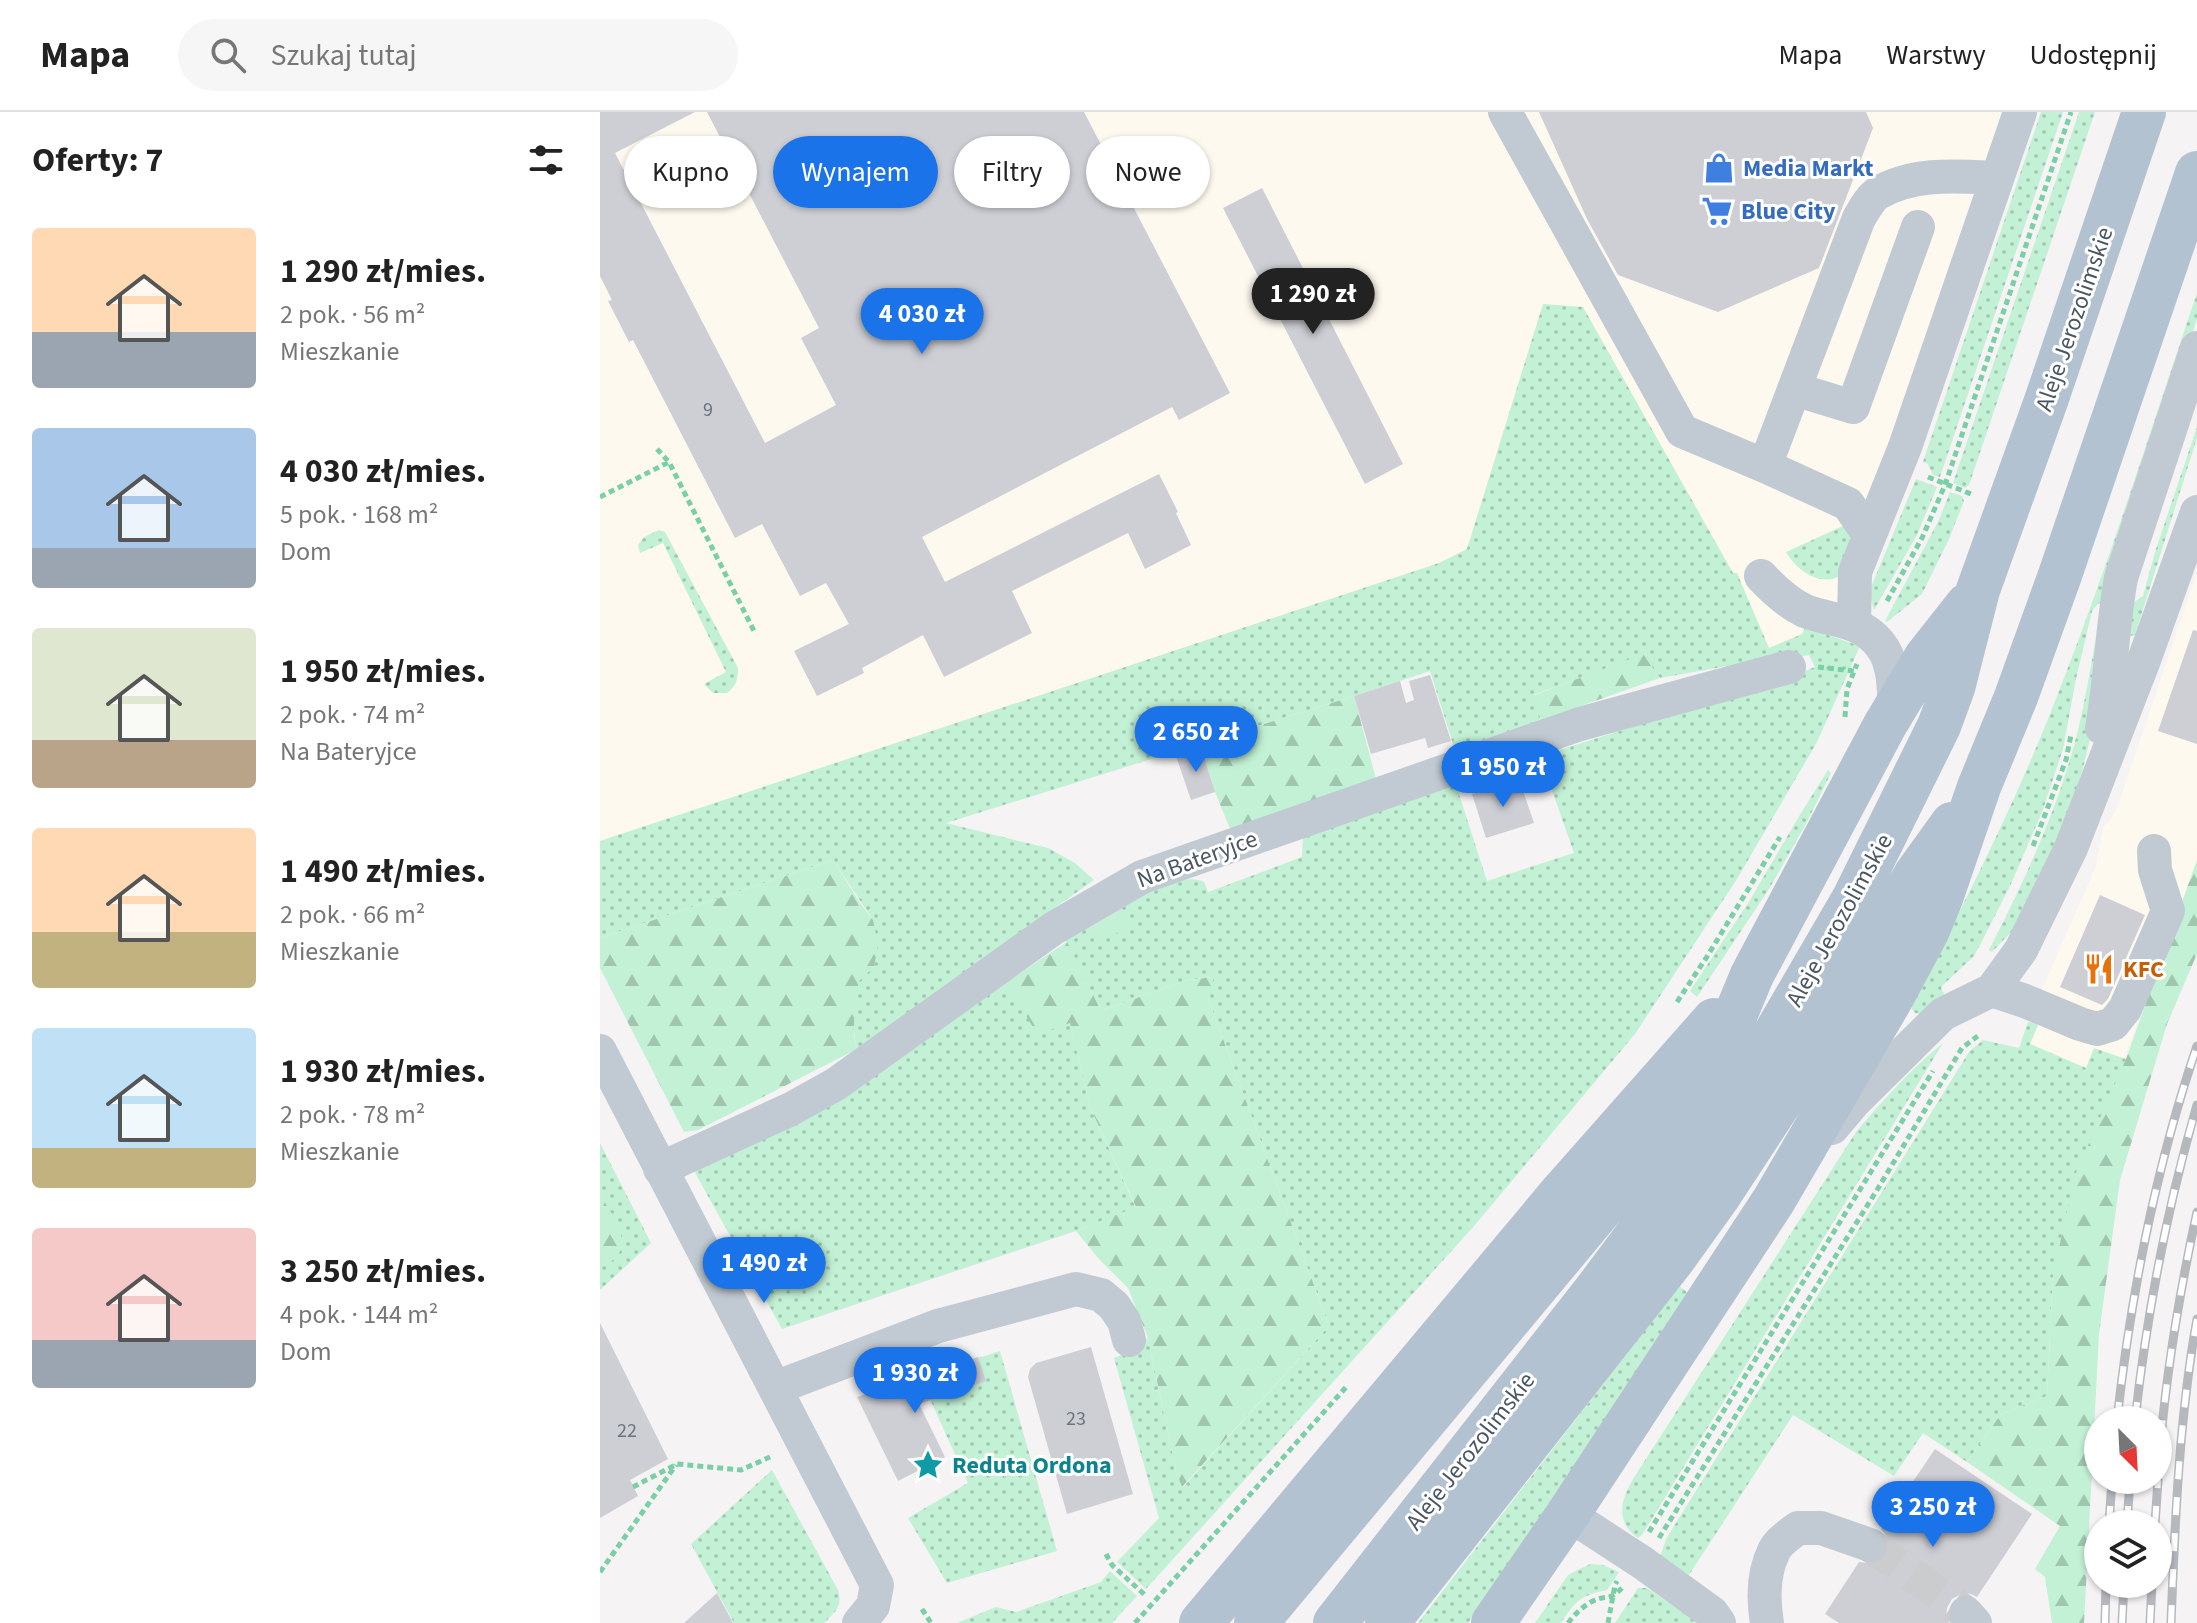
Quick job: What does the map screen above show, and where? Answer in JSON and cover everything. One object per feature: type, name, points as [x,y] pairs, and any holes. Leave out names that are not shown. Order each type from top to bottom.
[{"type":"main road","name":"Aleje Jerozolimskie","points":[[1359,1615],[1698,1153],[1772,1039],[1854,898],[1939,726],[1953,688],[1978,590],[2144,112]]},
{"type":"main road","name":"Aleje Jerozolimskie","points":[[1493,1623],[1774,1200],[1927,932],[2065,561],[2197,173]]},
{"type":"main road","points":[[1256,1623],[1677,1118],[1728,1033],[1752,975],[1894,710],[1926,657],[1978,590]]},
{"type":"main road","name":"Aleje Jerozolimskie","points":[[1359,1615],[1672,1261],[1807,1061],[1916,874],[1979,787]]},
{"type":"main road","name":"Aleje Jerozolimskie","points":[[1201,1623],[1562,1192],[1752,975]]},
{"type":"street","points":[[1505,112],[1682,431],[1848,504],[1869,535]]},
{"type":"street","points":[[1854,625],[1855,572],[1905,447],[2020,112]]},
{"type":"street","points":[[1765,466],[1859,218],[1876,194],[1913,180],[1950,176],[1997,178]]},
{"type":"street","points":[[1794,389],[1853,407],[1918,227]]},
{"type":"street","points":[[2090,800],[2110,682],[2121,578],[2197,348]]},
{"type":"street","points":[[1774,1200],[1854,1102],[1943,1014],[1992,990],[2021,950],[2053,888],[2090,800],[2197,512]]},
{"type":"street","points":[[1761,576],[1775,591],[1803,610],[1854,625],[1879,641],[1892,671],[1894,710]]},
{"type":"street","name":"Na Bateryjce","points":[[660,1169],[791,1109],[836,1084],[1054,928],[1142,877],[1580,724],[1789,667]]},
{"type":"street","points":[[1992,990],[2097,1029],[2113,1024],[2125,1009],[2168,911],[2155,870],[2154,851]]},
{"type":"street","points":[[600,1051],[877,1585],[873,1606],[859,1623]]},
{"type":"street","points":[[775,1388],[938,1326],[1076,1289],[1101,1295],[1114,1306],[1124,1321],[1129,1340]]},
{"type":"street","points":[[1568,1514],[1643,1563],[1712,1613],[1719,1623]]},
{"type":"street","points":[[1767,1623],[1763,1602],[1775,1548],[1798,1528],[1821,1528],[1870,1545]]},
{"type":"path","points":[[1884,607],[1933,517],[2071,112]]},
{"type":"path","points":[[657,449],[669,462],[755,633]]},
{"type":"path","points":[[600,497],[669,462]]},
{"type":"path","points":[[1845,723],[1847,689],[1859,659]]},
{"type":"path","points":[[1674,1006],[1786,826]]},
{"type":"path","points":[[1568,1623],[1575,1613],[1595,1600],[1613,1597],[1633,1579],[1877,1190],[1962,1048],[1988,1027]]},
{"type":"path","points":[[1135,1623],[1356,1376]]},
{"type":"path","points":[[633,1487],[677,1464],[741,1470],[770,1457]]},
{"type":"path","points":[[600,1572],[677,1464]]},
{"type":"path","points":[[1106,1554],[1112,1565],[1145,1595]]},
{"type":"path","points":[[922,1609],[931,1623]]},
{"type":"shaded area","points":[[600,112],[2028,112],[1852,613],[1816,598],[1802,634],[1769,648],[1737,574],[1733,573],[1543,304],[1467,549],[1439,563],[600,841]]},
{"type":"shaded area","points":[[2197,573],[2197,860],[2110,1097],[2019,1048],[2096,866],[2103,827],[2117,808]]},
{"type":"green space","points":[[2041,112],[2063,112],[1940,477],[1933,475],[1927,463],[1923,462]]},
{"type":"green space","points":[[2079,112],[2095,112],[1969,485],[1965,488],[1953,483]]},
{"type":"green space","points":[[2197,293],[2197,319],[2124,539],[2109,599],[2092,611],[2063,749],[2042,812],[2011,884],[1973,957],[1942,986],[1945,996],[1921,1014],[1915,1013],[1912,1004],[1999,831],[2067,671]]},
{"type":"green space","points":[[1543,304],[1583,307],[1733,573],[1737,573],[1769,648],[1802,634],[1805,627],[1860,646],[1817,742],[1737,879],[1635,1034],[1474,1226],[1146,1589],[1117,1562],[1159,1518],[1114,1358],[1131,1351],[1148,1338],[1176,1471],[1183,1487],[1329,1326],[1208,998],[1213,977],[1187,980],[1101,1011],[1062,936],[1085,918],[1099,942],[1117,900],[1185,880],[1204,882],[1208,892],[1302,857],[1303,837],[1456,785],[1487,881],[1574,853],[1540,756],[1788,678],[1815,667],[1809,655],[1767,659],[1660,678],[1643,655],[1533,695],[1541,720],[1455,750],[1430,671],[946,823],[1048,848],[1075,863],[1094,880],[857,1049],[854,996],[859,981],[874,967],[873,920],[833,860],[600,938],[600,841],[1439,563],[1467,549]]},
{"type":"green space","points":[[2197,427],[2197,438],[2135,635],[2129,636],[2130,605],[2143,596]]},
{"type":"green space","points":[[1916,479],[1937,487],[1917,535],[1874,610],[1869,592]]},
{"type":"green space","points":[[1950,492],[1962,496],[1964,501],[1949,539],[1922,594],[1887,622],[1939,520]]},
{"type":"green space","points":[[1845,525],[1851,539],[1840,576],[1825,579],[1809,575],[1786,552]]},
{"type":"green space","points":[[659,530],[665,532],[738,668],[736,682],[727,693],[713,693],[704,684],[726,672],[663,543],[640,553],[638,545],[644,537]]},
{"type":"green space","points":[[2100,618],[2095,719],[2082,772],[2059,840],[2015,928],[1992,952],[1989,950],[2033,858],[2069,763],[2083,709]]},
{"type":"green space","points":[[1643,654],[1660,678],[1541,720],[1532,696]]},
{"type":"green space","points":[[1354,696],[1376,779],[1231,831],[1200,744]]},
{"type":"green space","points":[[1828,770],[1831,773],[1807,822],[1769,889],[1697,997],[1690,991],[1750,900]]},
{"type":"green space","points":[[833,860],[873,920],[878,945],[874,967],[859,981],[854,1003],[857,1049],[698,1130],[684,1132],[600,968],[600,938]]},
{"type":"green space","points":[[2197,860],[2197,954],[2167,1024],[2120,1180],[2099,1334],[2095,1406],[2084,1406],[2084,1494],[2091,1494],[2090,1510],[2084,1510],[2084,1623],[2052,1623],[2045,1577],[2035,1569],[2060,1526],[1967,1462],[2001,1414],[2047,1396],[2053,1275],[2075,1175],[2126,1059]]},
{"type":"green space","points":[[1117,900],[1131,925],[1099,943],[1085,918]]},
{"type":"green space","points":[[1067,942],[1101,1011],[1187,980],[1214,977],[1208,998],[1329,1326],[1182,1487],[1148,1338],[1128,1288],[1076,1231],[1136,1207],[1090,1107],[1070,1023],[1037,1034],[1006,982]]},
{"type":"green space","points":[[1006,982],[1070,1022],[1090,1107],[1136,1208],[782,1329],[694,1171]]},
{"type":"green space","points":[[2028,1022],[2039,1023],[2030,1044],[2086,1068],[2094,1048],[2126,1059],[2110,1097],[2053,1275],[2047,1396],[2001,1414],[1967,1462],[1923,1433],[1894,1476],[1793,1415],[1689,1575],[1660,1557],[1666,1539],[1969,1052],[1983,1040],[2019,1048]]},
{"type":"green space","points":[[1943,1043],[1638,1538],[1625,1524],[1622,1508],[1635,1476],[1856,1132],[1897,1086]]},
{"type":"green space","points":[[600,1143],[651,1243],[600,1290],[600,1267],[608,1263],[619,1229],[600,1195]]},
{"type":"green space","points":[[600,1195],[618,1225],[622,1241],[616,1258],[600,1267]]},
{"type":"green space","points":[[1679,1286],[1690,1294],[1468,1623],[1418,1623]]},
{"type":"green space","points":[[1000,1351],[1057,1551],[947,1583],[908,1518],[968,1483],[920,1377]]},
{"type":"green space","points":[[772,1470],[838,1590],[839,1605],[824,1623],[734,1623],[691,1544]]},
{"type":"green space","points":[[1590,1564],[1603,1565],[1619,1572],[1607,1590],[1580,1600],[1561,1623],[1535,1623],[1568,1575]]},
{"type":"green space","points":[[1110,1571],[1137,1596],[1112,1623],[957,1623],[996,1607],[1016,1612],[1101,1582]]},
{"type":"green space","points":[[1638,1588],[1647,1588],[1699,1623],[1615,1623]]},
{"type":"building","points":[[600,112],[695,112],[648,136],[624,136],[624,148],[615,153],[624,170],[624,208],[643,208],[765,443],[836,405],[801,338],[819,328],[757,208],[757,136],[719,136],[707,112],[1084,112],[1096,136],[1086,136],[1086,208],[1134,208],[1230,393],[1179,420],[1172,407],[922,537],[945,582],[1159,474],[1191,545],[1145,569],[1128,533],[1012,591],[1032,633],[944,677],[923,635],[862,668],[864,673],[817,696],[794,651],[849,624],[826,583],[800,596],[762,524],[735,538],[633,340],[629,342],[608,301],[612,300],[600,276]]},
{"type":"building","name":"Blue City","points":[[1539,112],[1866,112],[1873,128],[1819,268],[1718,312],[1618,275],[1587,219]]},
{"type":"building","points":[[1262,188],[1403,464],[1365,484],[1223,208]]},
{"type":"building","points":[[2193,630],[2197,631],[2197,744],[2158,731]]},
{"type":"building","points":[[1430,675],[1451,741],[1428,748],[1425,738],[1371,754],[1354,696],[1400,681],[1406,703],[1414,700],[1409,681]]},
{"type":"building","points":[[1201,747],[1215,792],[1191,800],[1176,756]]},
{"type":"building","points":[[1519,779],[1534,823],[1486,838],[1472,794]]},
{"type":"building","name":"KFC","points":[[2100,895],[2145,915],[2108,999],[2102,1005],[2060,987]]},
{"type":"building","points":[[600,1323],[668,1459],[630,1480],[638,1496],[600,1518]]},
{"type":"building","points":[[1091,1347],[1133,1494],[1067,1514],[1028,1377],[1036,1363]]},
{"type":"building","points":[[978,1357],[986,1381],[919,1404],[945,1457],[898,1481],[857,1397]]},
{"type":"building","points":[[1935,1449],[2032,1514],[1977,1597],[1963,1593],[1952,1599],[1946,1616],[1949,1623],[1839,1623],[1825,1614],[1859,1562],[1875,1564],[1889,1552],[1889,1540],[1881,1529]]},
{"type":"building","points":[[717,1593],[733,1623],[684,1623]]},
{"type":"tunnel","points":[[1870,1545],[1966,1613]]},
{"type":"railway","points":[[2119,1406],[2138,1278],[2157,1184],[2197,1046]]},
{"type":"railway","points":[[2137,1406],[2159,1261],[2197,1105]]},
{"type":"railway","points":[[2164,1406],[2197,1212]]},
{"type":"railway","points":[[2171,1623],[2182,1432],[2197,1319]]},
{"type":"railway","points":[[2110,1510],[2111,1494]]},
{"type":"railway","points":[[2128,1510],[2129,1494]]},
{"type":"railway","points":[[2156,1510],[2157,1494]]},
{"type":"railway","points":[[2105,1623],[2106,1598]]},
{"type":"railway","points":[[2122,1623],[2123,1598]]},
{"type":"railway","points":[[2150,1623],[2151,1598]]},
{"type":"place","name":"Media Markt","points":[[1719,168]]},
{"type":"place","name":"Blue City","points":[[1717,211]]},
{"type":"place","name":"KFC","points":[[2099,969]]},
{"type":"place","name":"Reduta Ordona","points":[[928,1465]]}]
